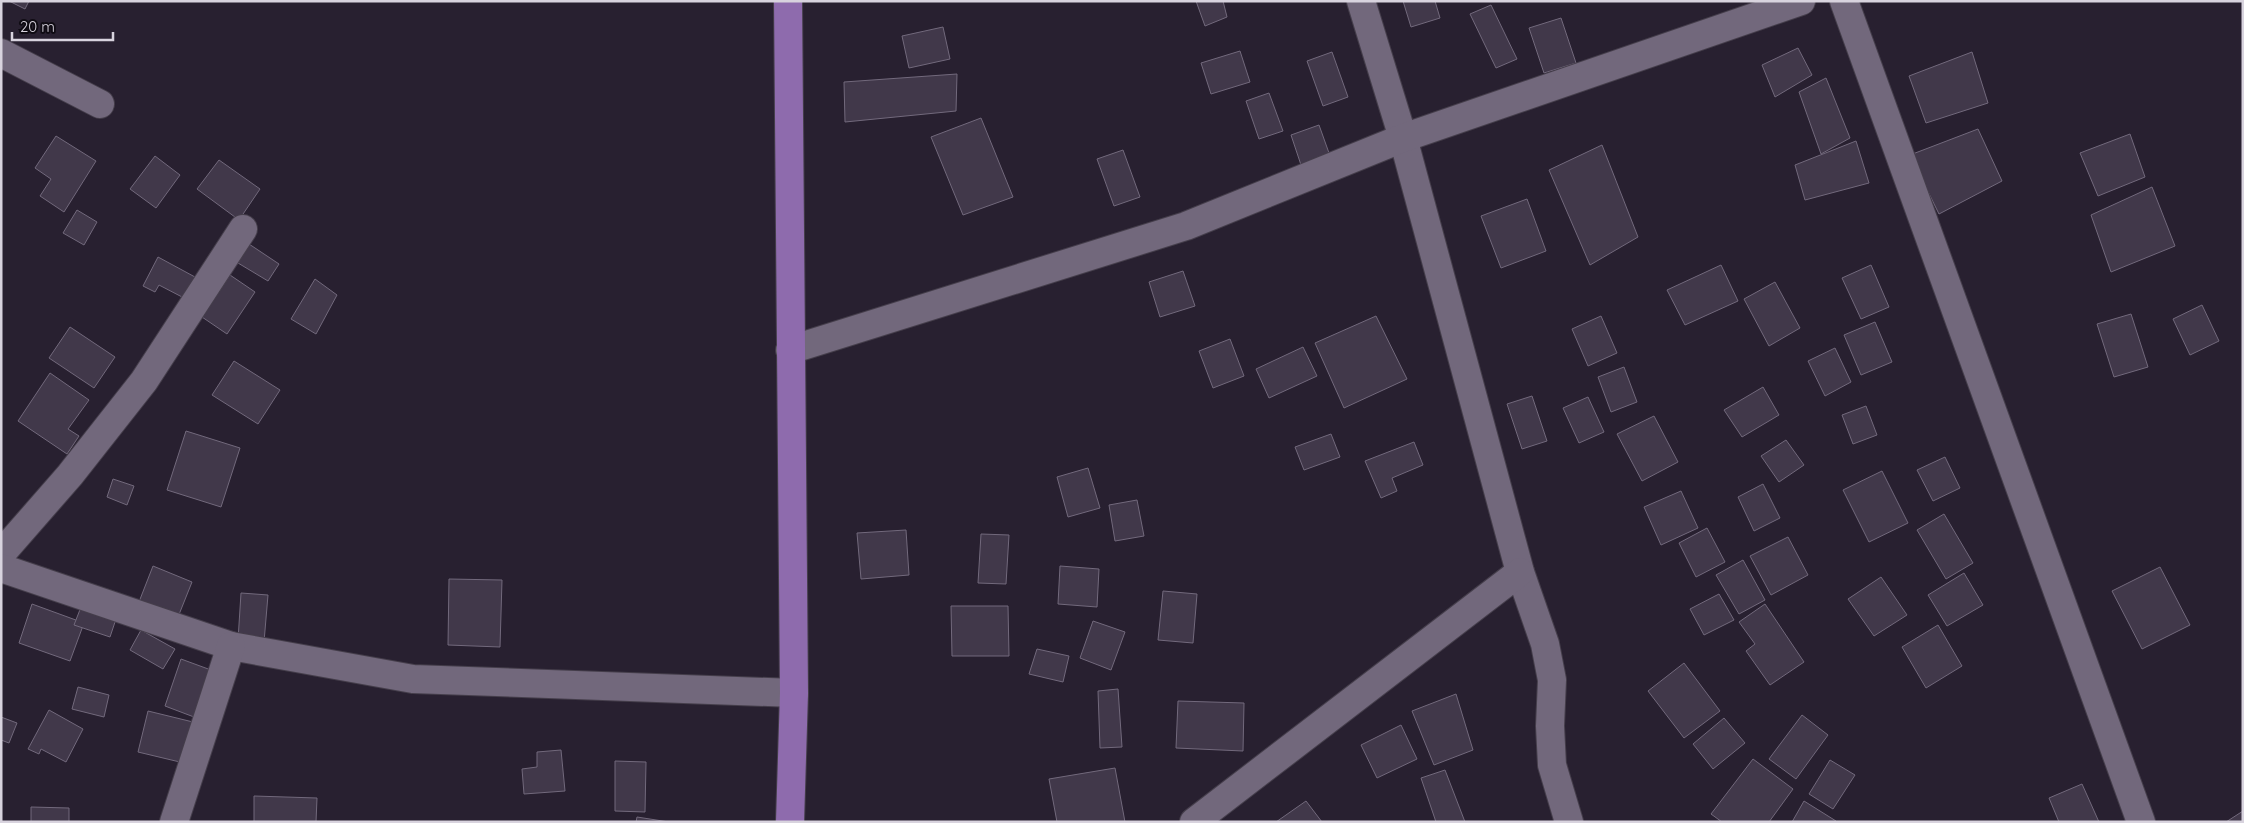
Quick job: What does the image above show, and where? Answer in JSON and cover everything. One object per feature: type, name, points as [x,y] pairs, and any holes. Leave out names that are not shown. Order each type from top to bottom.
[{"type":"main road","points":[[788,1],[794,693],[790,822]]},
{"type":"street","points":[[1361,1],[1403,138],[1520,572],[1545,644],[1552,680],[1550,726],[1552,765],[1569,822]]},
{"type":"street","points":[[790,350],[1186,226],[1403,138],[1801,1]]},
{"type":"street","points":[[1844,1],[2141,822]]},
{"type":"street","points":[[1,52],[100,104]]},
{"type":"street","points":[[1,554],[70,475],[144,381],[243,228]]},
{"type":"street","points":[[1,568],[231,646],[413,679],[794,693]]},
{"type":"street","points":[[1194,822],[1520,572]]},
{"type":"street","points":[[174,822],[231,646]]},
{"type":"building","points":[[9,1],[29,1],[25,9]]},
{"type":"building","points":[[1196,1],[1223,1],[1227,17],[1205,26]]},
{"type":"building","points":[[1403,1],[1435,1],[1440,18],[1411,27]]},
{"type":"building","points":[[1491,5],[1517,59],[1496,68],[1470,14]]},
{"type":"building","points":[[1561,18],[1576,63],[1544,73],[1529,28]]},
{"type":"building","points":[[943,27],[950,59],[909,68],[902,36]]},
{"type":"building","points":[[1798,48],[1812,75],[1775,97],[1762,65]]},
{"type":"building","points":[[1240,51],[1250,82],[1211,94],[1201,63]]},
{"type":"building","points":[[1332,52],[1348,97],[1323,106],[1307,61]]},
{"type":"building","points":[[1972,52],[1988,103],[1926,123],[1909,76]]},
{"type":"building","points":[[957,74],[956,111],[845,122],[844,82]]},
{"type":"building","points":[[1826,78],[1850,138],[1821,154],[1799,92]]},
{"type":"building","points":[[1269,93],[1283,131],[1259,139],[1246,101]]},
{"type":"building","points":[[981,118],[1013,197],[963,215],[931,137]]},
{"type":"building","points":[[1319,125],[1334,167],[1305,177],[1291,135]]},
{"type":"building","points":[[1978,129],[2002,181],[1939,214],[1910,155]]},
{"type":"building","points":[[2130,134],[2145,177],[2098,196],[2080,153]]},
{"type":"building","points":[[56,136],[96,161],[64,212],[40,196],[51,179],[35,168]]},
{"type":"building","points":[[1856,141],[1869,183],[1805,200],[1795,165]]},
{"type":"building","points":[[1602,145],[1638,237],[1590,265],[1549,170]]},
{"type":"building","points":[[1123,150],[1140,197],[1114,206],[1097,159]]},
{"type":"building","points":[[155,156],[180,175],[156,208],[130,189]]},
{"type":"building","points":[[219,160],[260,189],[239,220],[197,189]]},
{"type":"building","points":[[2152,187],[2175,246],[2111,272],[2091,215]]},
{"type":"building","points":[[1527,199],[1546,251],[1501,268],[1481,216]]},
{"type":"building","points":[[77,210],[97,222],[84,245],[63,233]]},
{"type":"building","points":[[249,244],[279,264],[268,281],[238,263]]},
{"type":"building","points":[[158,257],[195,277],[184,298],[159,285],[155,292],[143,286]]},
{"type":"building","points":[[1721,265],[1738,301],[1685,325],[1667,290]]},
{"type":"building","points":[[1871,265],[1889,307],[1861,319],[1842,278]]},
{"type":"building","points":[[1183,271],[1195,306],[1160,317],[1149,282]]},
{"type":"building","points":[[230,275],[255,292],[227,334],[202,317]]},
{"type":"building","points":[[315,279],[337,295],[316,334],[291,319]]},
{"type":"building","points":[[1775,282],[1800,328],[1769,346],[1744,299]]},
{"type":"building","points":[[2202,305],[2219,341],[2190,355],[2173,319]]},
{"type":"building","points":[[2131,314],[2148,367],[2114,377],[2097,324]]},
{"type":"building","points":[[1376,316],[1407,379],[1344,408],[1315,343]]},
{"type":"building","points":[[1601,316],[1617,353],[1588,366],[1572,329]]},
{"type":"building","points":[[1875,322],[1892,362],[1861,375],[1844,335]]},
{"type":"building","points":[[70,327],[115,357],[94,388],[49,358]]},
{"type":"building","points":[[1230,339],[1244,376],[1213,388],[1199,351]]},
{"type":"building","points":[[1303,347],[1317,376],[1269,398],[1256,369]]},
{"type":"building","points":[[1835,348],[1851,382],[1825,396],[1808,361]]},
{"type":"building","points":[[234,361],[280,390],[258,424],[212,395]]},
{"type":"building","points":[[1624,367],[1637,402],[1611,412],[1598,377]]},
{"type":"building","points":[[50,373],[89,400],[68,429],[79,436],[67,454],[18,421]]},
{"type":"building","points":[[1763,387],[1779,415],[1742,437],[1724,410]]},
{"type":"building","points":[[1532,396],[1547,441],[1522,449],[1507,404]]},
{"type":"building","points":[[1588,397],[1604,432],[1579,443],[1563,408]]},
{"type":"building","points":[[1866,406],[1877,435],[1853,444],[1842,415]]},
{"type":"building","points":[[1654,416],[1678,462],[1642,481],[1617,434]]},
{"type":"building","points":[[186,431],[240,448],[221,507],[167,490]]},
{"type":"building","points":[[1331,434],[1340,457],[1304,470],[1295,447]]},
{"type":"building","points":[[1786,440],[1804,465],[1779,482],[1761,456]]},
{"type":"building","points":[[1414,442],[1423,465],[1392,478],[1397,491],[1381,498],[1365,461]]},
{"type":"building","points":[[1945,457],[1960,488],[1933,501],[1917,470]]},
{"type":"building","points":[[1088,468],[1100,508],[1068,517],[1057,477]]},
{"type":"building","points":[[1882,471],[1908,523],[1869,542],[1843,490]]},
{"type":"building","points":[[113,479],[134,486],[127,505],[107,497]]},
{"type":"building","points":[[1763,484],[1780,518],[1754,531],[1738,497]]},
{"type":"building","points":[[1681,491],[1698,528],[1661,545],[1644,507]]},
{"type":"building","points":[[1137,500],[1144,536],[1115,541],[1109,505]]},
{"type":"building","points":[[1944,514],[1973,563],[1946,579],[1917,530]]},
{"type":"building","points":[[1707,528],[1725,562],[1696,577],[1679,543]]},
{"type":"building","points":[[906,530],[909,575],[861,579],[857,533]]},
{"type":"building","points":[[981,534],[1009,535],[1006,584],[978,583]]},
{"type":"building","points":[[1788,537],[1808,575],[1771,595],[1750,556]]},
{"type":"building","points":[[1743,560],[1765,600],[1739,614],[1716,575]]},
{"type":"building","points":[[153,566],[192,582],[176,622],[137,607]]},
{"type":"building","points":[[1060,566],[1099,569],[1097,607],[1058,604]]},
{"type":"building","points":[[2160,567],[2190,625],[2142,649],[2112,591]]},
{"type":"building","points":[[1964,573],[1983,605],[1947,626],[1928,595]]},
{"type":"building","points":[[1881,577],[1907,615],[1874,636],[1848,599]]},
{"type":"building","points":[[449,579],[502,580],[500,647],[448,645]]},
{"type":"building","points":[[1163,591],[1197,594],[1193,643],[1158,640]]},
{"type":"building","points":[[241,593],[268,595],[264,642],[238,640]]},
{"type":"building","points":[[1719,594],[1734,620],[1704,635],[1690,609]]},
{"type":"building","points":[[32,604],[84,623],[70,661],[19,643]]},
{"type":"building","points":[[1765,604],[1804,662],[1770,685],[1746,651],[1755,644],[1739,622]]},
{"type":"building","points":[[951,606],[1008,606],[1009,656],[952,656]]},
{"type":"building","points":[[81,607],[116,619],[110,637],[74,625]]},
{"type":"building","points":[[1093,621],[1125,632],[1111,670],[1080,658]]},
{"type":"building","points":[[1938,625],[1962,666],[1926,688],[1902,647]]},
{"type":"building","points":[[141,630],[175,649],[163,669],[130,650]]},
{"type":"building","points":[[1037,649],[1069,656],[1063,682],[1029,674]]},
{"type":"building","points":[[181,659],[211,670],[194,717],[165,706]]},
{"type":"building","points":[[1684,663],[1720,711],[1684,738],[1648,691]]},
{"type":"building","points":[[78,687],[109,695],[104,717],[72,709]]},
{"type":"building","points":[[1118,689],[1122,747],[1100,748],[1098,691]]},
{"type":"building","points":[[1456,694],[1473,750],[1434,765],[1412,711]]},
{"type":"building","points":[[1178,701],[1244,703],[1243,751],[1176,748]]},
{"type":"building","points":[[49,710],[83,729],[66,762],[41,749],[39,754],[28,749]]},
{"type":"building","points":[[148,711],[193,722],[184,763],[138,752]]},
{"type":"building","points":[[1802,715],[1828,735],[1796,779],[1769,759]]},
{"type":"building","points":[[1,717],[17,723],[9,743],[1,740]]},
{"type":"building","points":[[1724,718],[1745,743],[1713,769],[1693,744]]},
{"type":"building","points":[[1401,725],[1417,759],[1377,778],[1361,745]]},
{"type":"building","points":[[561,750],[565,791],[524,794],[522,769],[537,767],[537,752]]},
{"type":"building","points":[[1753,759],[1793,789],[1769,822],[1722,822],[1711,814]]},
{"type":"building","points":[[1830,760],[1855,775],[1833,809],[1809,794]]},
{"type":"building","points":[[615,761],[646,762],[645,812],[615,811]]},
{"type":"building","points":[[1115,768],[1125,822],[1057,822],[1049,779]]},
{"type":"building","points":[[1445,770],[1465,822],[1436,822],[1421,778]]},
{"type":"building","points":[[2082,784],[2099,822],[2059,822],[2049,798]]},
{"type":"building","points":[[254,796],[317,798],[316,822],[254,822]]},
{"type":"building","points":[[1306,801],[1322,822],[1276,822]]},
{"type":"building","points":[[1804,801],[1836,821],[1836,822],[1792,822]]},
{"type":"building","points":[[31,807],[69,808],[69,822],[31,822]]},
{"type":"building","points":[[2243,811],[2243,822],[2226,822]]},
{"type":"building","points":[[637,817],[669,822],[636,822]]}]
